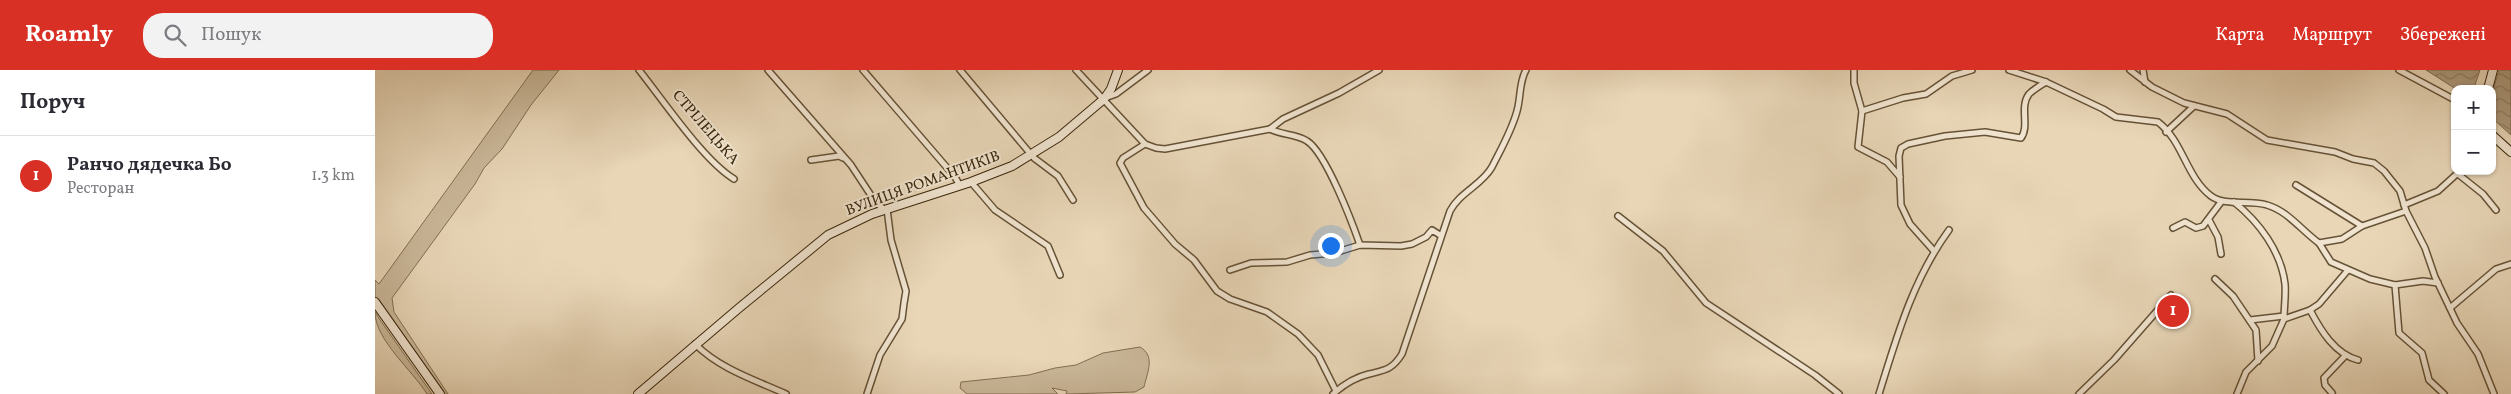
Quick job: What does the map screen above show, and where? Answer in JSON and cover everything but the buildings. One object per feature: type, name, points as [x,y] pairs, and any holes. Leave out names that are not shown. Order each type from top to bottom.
[{"type":"street","name":"СТРІЛЕЦЬКА","points":[[639,70],[712,161],[722,172],[734,179]]},
{"type":"street","points":[[768,70],[851,165],[876,203],[886,209],[891,240],[906,291],[905,303],[902,320],[880,355],[867,394]]},
{"type":"street","points":[[863,70],[955,177],[960,186]]},
{"type":"street","points":[[960,70],[1029,153],[1040,164],[1058,176],[1073,200]]},
{"type":"street","points":[[1076,70],[1145,144],[1165,149],[1270,129],[1298,111],[1339,93],[1379,70]]},
{"type":"street","points":[[1104,99],[1111,89],[1118,70]]},
{"type":"street","points":[[1104,99],[1116,94],[1148,70]]},
{"type":"street","points":[[1145,144],[1123,158],[1120,163],[1121,169],[1144,208],[1175,244],[1194,260],[1217,291],[1230,299],[1267,312],[1298,334],[1318,355],[1334,393],[1369,374],[1382,372],[1399,360],[1440,235],[1454,203],[1491,167],[1516,113],[1523,76],[1526,70]]},
{"type":"street","points":[[1854,70],[1854,84],[1862,111],[1858,147],[1887,162],[1900,177]]},
{"type":"street","points":[[1862,111],[1903,98],[1927,94],[1951,76],[1971,70]]},
{"type":"street","points":[[2009,70],[2046,82],[2117,117],[2158,122],[2185,157],[2202,189],[2221,202],[2259,203],[2275,208],[2319,243],[2329,261],[2370,279],[2395,284],[2423,281],[2438,283]]},
{"type":"street","points":[[2130,70],[2145,82],[2194,106],[2227,114],[2267,140],[2335,152],[2353,159],[2374,163],[2395,182],[2405,208],[2425,248],[2438,283],[2450,308],[2478,354],[2494,394]]},
{"type":"street","points":[[2143,70],[2145,82]]},
{"type":"street","points":[[2399,70],[2451,98]]},
{"type":"street","points":[[2489,85],[2493,70]]},
{"type":"street","points":[[1934,251],[1905,215],[1901,205],[1900,151],[1908,144],[1945,136],[1985,132],[2021,138],[2024,132],[2026,100],[2031,92],[2046,82]]},
{"type":"street","name":"ВУЛИЦЯ РОМАНТИКІВ","points":[[638,394],[695,344],[828,235],[886,209],[960,186],[1012,166],[1029,153],[1059,137],[1104,99]]},
{"type":"street","points":[[2166,132],[2194,106]]},
{"type":"street","points":[[1270,129],[1309,142],[1321,158],[1335,183],[1360,245]]},
{"type":"street","points":[[2496,139],[2511,152]]},
{"type":"street","points":[[811,160],[839,156],[846,159]]},
{"type":"street","points":[[2319,243],[2342,239],[2362,226],[2405,208],[2438,191],[2457,175]]},
{"type":"street","points":[[2461,175],[2483,194],[2496,210]]},
{"type":"street","points":[[971,182],[995,210],[1048,246],[1060,275]]},
{"type":"street","points":[[2296,185],[2362,226]]},
{"type":"street","points":[[2173,228],[2185,222],[2200,228],[2209,220],[2221,202]]},
{"type":"street","points":[[2233,202],[2264,232],[2276,256],[2285,284],[2284,318],[2272,346],[2246,372],[2237,394]]},
{"type":"street","points":[[1618,216],[1663,251],[1706,303],[1815,375],[1839,394]]},
{"type":"street","points":[[2209,220],[2218,237],[2221,254]]},
{"type":"street","points":[[1230,270],[1251,263],[1287,262],[1310,255],[1334,253],[1360,245],[1401,246],[1419,241],[1432,230],[1440,235]]},
{"type":"street","points":[[1879,394],[1906,309],[1934,251],[1949,230]]},
{"type":"street","points":[[2450,308],[2496,269],[2511,264]]},
{"type":"street","points":[[2250,320],[2284,318],[2310,310],[2323,300],[2348,270]]},
{"type":"street","points":[[2215,279],[2233,296],[2258,335],[2258,361]]},
{"type":"street","points":[[2395,284],[2399,333],[2422,353],[2429,380],[2444,394]]},
{"type":"street","points":[[2079,394],[2114,360],[2171,294]]},
{"type":"street","points":[[375,302],[440,394]]},
{"type":"street","points":[[2310,310],[2317,325],[2345,356],[2358,360]]},
{"type":"street","points":[[695,344],[707,356],[728,368],[786,394]]},
{"type":"street","points":[[2332,393],[2325,385],[2324,378],[2345,356]]},
{"type":"shaded area","points":[[533,70],[559,70],[531,105],[502,149],[484,168],[475,184],[392,298],[394,312],[448,394],[444,394],[375,297],[375,280],[379,284]]},
{"type":"shaded area","points":[[375,312],[432,394],[427,394],[388,344],[381,333]]},
{"type":"shaded area","points":[[1140,347],[1148,355],[1149,365],[1144,387],[1135,392],[1066,394],[1067,391],[1052,388],[1058,394],[967,394],[960,388],[961,382],[1029,375],[1076,365],[1103,353]]},
{"type":"water","points":[[2426,70],[2480,70],[2475,85],[2451,86]]},
{"type":"water","points":[[2499,70],[2511,70],[2511,135],[2496,122],[2495,85]]},
{"type":"place","name":"Ранчо дядечка Бо","points":[[2173,311]]}]
